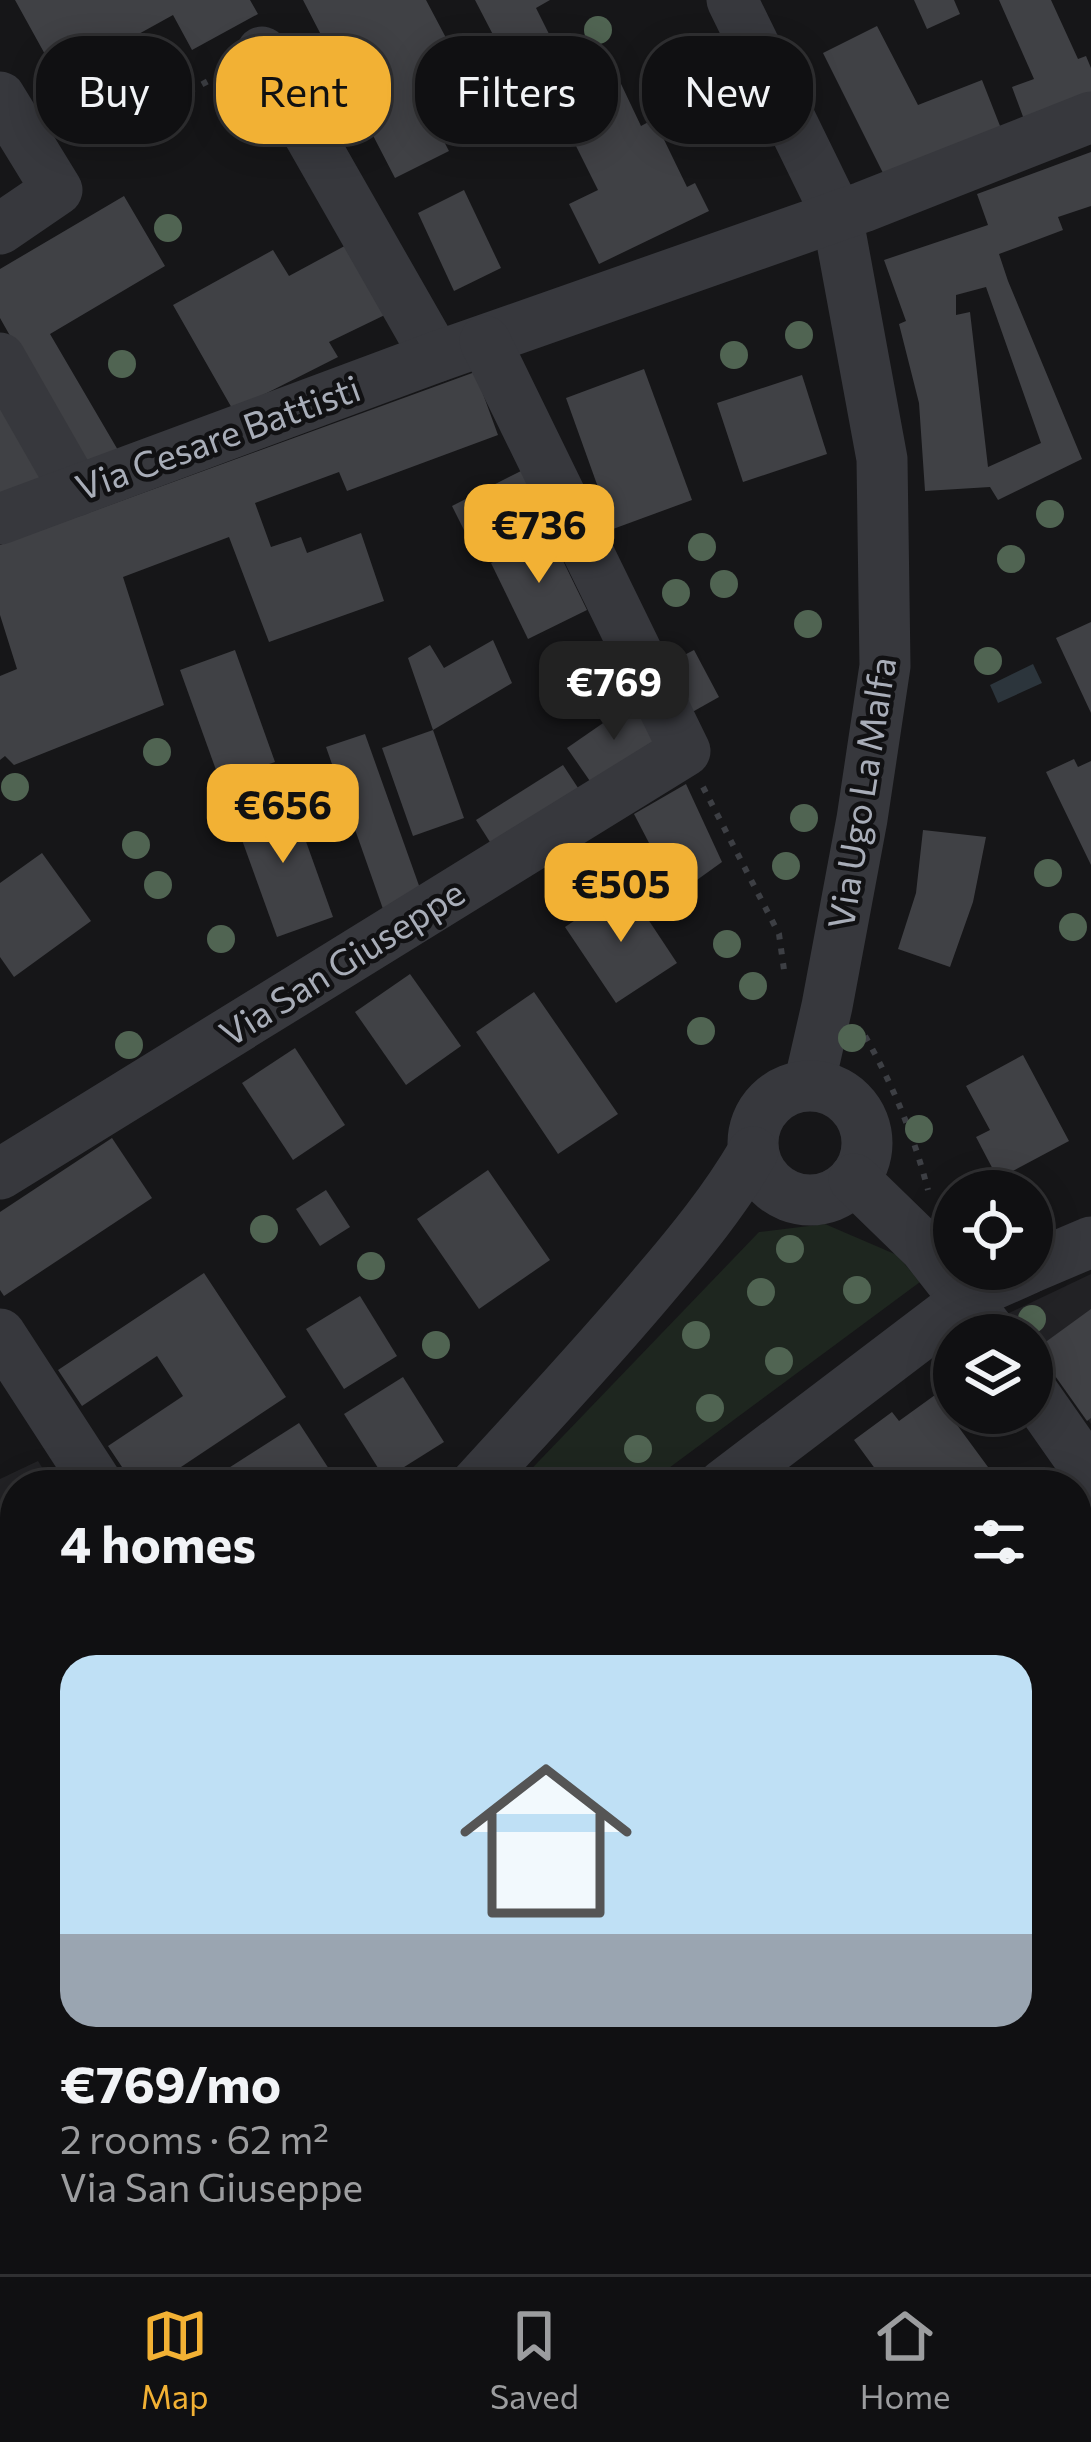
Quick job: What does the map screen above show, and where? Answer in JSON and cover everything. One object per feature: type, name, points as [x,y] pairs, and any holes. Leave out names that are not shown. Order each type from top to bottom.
[{"type":"street","name":"Via Ugo La Malfa","points":[[732,0],[837,214],[882,459],[885,665],[862,819],[809,1085]]},
{"type":"street","points":[[0,97],[57,190],[0,229]]},
{"type":"street","name":"Via Cesare Battisti","points":[[0,519],[1091,117]]},
{"type":"street","points":[[314,144],[436,357]]},
{"type":"street","points":[[485,341],[685,752]]},
{"type":"street","points":[[0,358],[76,491]]},
{"type":"street","name":"Via San Giuseppe","points":[[0,1174],[685,752]]},
{"type":"street","points":[[809,1085],[844,1096],[865,1126],[867,1145],[864,1163],[840,1192],[803,1201],[770,1184],[752,1151],[760,1114],[773,1099],[809,1085]]},
{"type":"street","points":[[489,1470],[689,1244],[752,1151]]},
{"type":"street","points":[[854,1179],[925,1248],[978,1314]]},
{"type":"street","points":[[689,1244],[784,1195]]},
{"type":"street","points":[[1053,1258],[1091,1242]]},
{"type":"street","points":[[0,1334],[88,1470]]},
{"type":"street","points":[[715,1470],[933,1344]]},
{"type":"street","points":[[1053,1421],[1087,1470]]},
{"type":"path","points":[[39,161],[126,124],[216,76]]},
{"type":"path","points":[[685,752],[779,934],[788,997],[827,1006]]},
{"type":"shaded area","points":[[1033,664],[1042,683],[998,703],[990,685]]},
{"type":"shaded area","points":[[825,1224],[897,1255],[920,1282],[666,1470],[530,1470],[759,1232]]},
{"type":"shaded area","points":[[1091,1274],[1091,1424],[1053,1372],[1053,1314],[1009,1313]]},
{"type":"shaded area","points":[[38,1461],[44,1470],[19,1470]]},
{"type":"building","points":[[15,0],[250,0],[258,14],[192,50],[192,36],[184,36],[173,15],[135,36],[36,38]]},
{"type":"building","points":[[303,0],[426,0],[445,36],[415,36],[415,144],[445,144],[449,151],[395,178],[377,144],[391,144],[391,36],[322,36]]},
{"type":"building","points":[[475,0],[550,0],[536,8],[550,36],[494,36]]},
{"type":"building","points":[[914,0],[954,0],[960,14],[927,29]]},
{"type":"building","points":[[999,0],[1051,0],[1078,59],[1086,56],[1091,95],[1025,122],[1012,87],[1034,79]]},
{"type":"building","points":[[877,26],[918,105],[982,80],[1002,131],[886,179],[823,53]]},
{"type":"building","points":[[618,78],[642,125],[642,144],[666,144],[687,187],[695,183],[709,211],[599,264],[569,204],[598,190],[575,144],[618,144]]},
{"type":"building","points":[[1091,152],[1091,206],[1058,217],[1063,230],[999,254],[1082,459],[998,500],[990,487],[925,491],[919,403],[899,324],[906,321],[884,260],[988,225],[977,194]],"holes":[[[986,287],[1041,443],[988,467],[970,312],[956,315],[956,295]]]},
{"type":"building","points":[[464,190],[501,268],[454,291],[418,213]]},
{"type":"building","points":[[124,196],[165,266],[50,334],[122,457],[86,470],[0,318],[0,269]]},
{"type":"building","points":[[352,242],[391,312],[329,342],[338,357],[233,410],[173,305],[273,250],[289,276]]},
{"type":"building","points":[[644,369],[692,500],[613,529],[566,398]]},
{"type":"building","points":[[475,372],[498,435],[347,491],[339,472],[255,503],[271,547],[301,537],[307,553],[361,533],[384,601],[269,642],[229,537],[123,577],[164,705],[14,765],[5,756],[0,760],[0,676],[17,669],[0,615],[0,545]]},
{"type":"building","points":[[802,375],[827,454],[743,482],[717,403]]},
{"type":"building","points":[[0,383],[56,483],[0,501]]},
{"type":"building","points":[[521,471],[542,513],[473,548],[452,506]]},
{"type":"building","points":[[550,534],[587,610],[528,639],[491,563]]},
{"type":"building","points":[[1091,622],[1091,713],[1056,638]]},
{"type":"building","points":[[493,640],[512,683],[433,730],[408,658],[430,645],[444,668]]},
{"type":"building","points":[[235,650],[275,762],[220,781],[180,670]]},
{"type":"building","points":[[694,650],[719,697],[687,715],[661,667]]},
{"type":"building","points":[[635,701],[660,738],[592,784],[567,748]]},
{"type":"building","points":[[433,730],[464,818],[413,836],[382,748]]},
{"type":"building","points":[[365,734],[422,894],[383,909],[326,747]]},
{"type":"building","points":[[1074,759],[1078,767],[1091,761],[1091,865],[1046,772]]},
{"type":"building","points":[[563,765],[582,794],[495,850],[476,820]]},
{"type":"building","points":[[686,784],[722,862],[676,895],[634,814]]},
{"type":"building","points":[[289,794],[333,917],[277,937],[233,815]]},
{"type":"building","points":[[923,830],[986,837],[973,902],[950,967],[898,949],[916,893]]},
{"type":"building","points":[[42,853],[91,921],[14,977],[0,957],[0,883]]},
{"type":"building","points":[[626,886],[677,963],[616,1003],[565,927]]},
{"type":"building","points":[[410,974],[461,1046],[406,1085],[355,1012]]},
{"type":"building","points":[[534,992],[618,1114],[558,1154],[476,1032]]},
{"type":"building","points":[[295,1048],[345,1125],[293,1160],[242,1083]]},
{"type":"building","points":[[1023,1055],[1069,1141],[1015,1170],[993,1170],[976,1137],[990,1130],[966,1086]]},
{"type":"building","points":[[112,1138],[152,1198],[4,1296],[0,1290],[0,1212]]},
{"type":"building","points":[[488,1170],[550,1260],[479,1309],[417,1219]]},
{"type":"building","points":[[326,1190],[350,1227],[320,1246],[296,1209]]},
{"type":"building","points":[[204,1273],[286,1397],[176,1470],[124,1470],[108,1446],[183,1396],[157,1356],[82,1406],[58,1370]]},
{"type":"building","points":[[360,1296],[397,1356],[344,1389],[306,1329]]},
{"type":"building","points":[[1091,1309],[1091,1418],[1087,1421],[1053,1373],[1053,1337]]},
{"type":"building","points":[[403,1377],[444,1442],[399,1470],[379,1470],[344,1414]]},
{"type":"building","points":[[933,1396],[933,1434],[964,1434],[988,1467],[876,1470],[854,1440],[892,1412],[899,1421]]},
{"type":"building","points":[[299,1423],[329,1469],[327,1470],[225,1470]]}]
